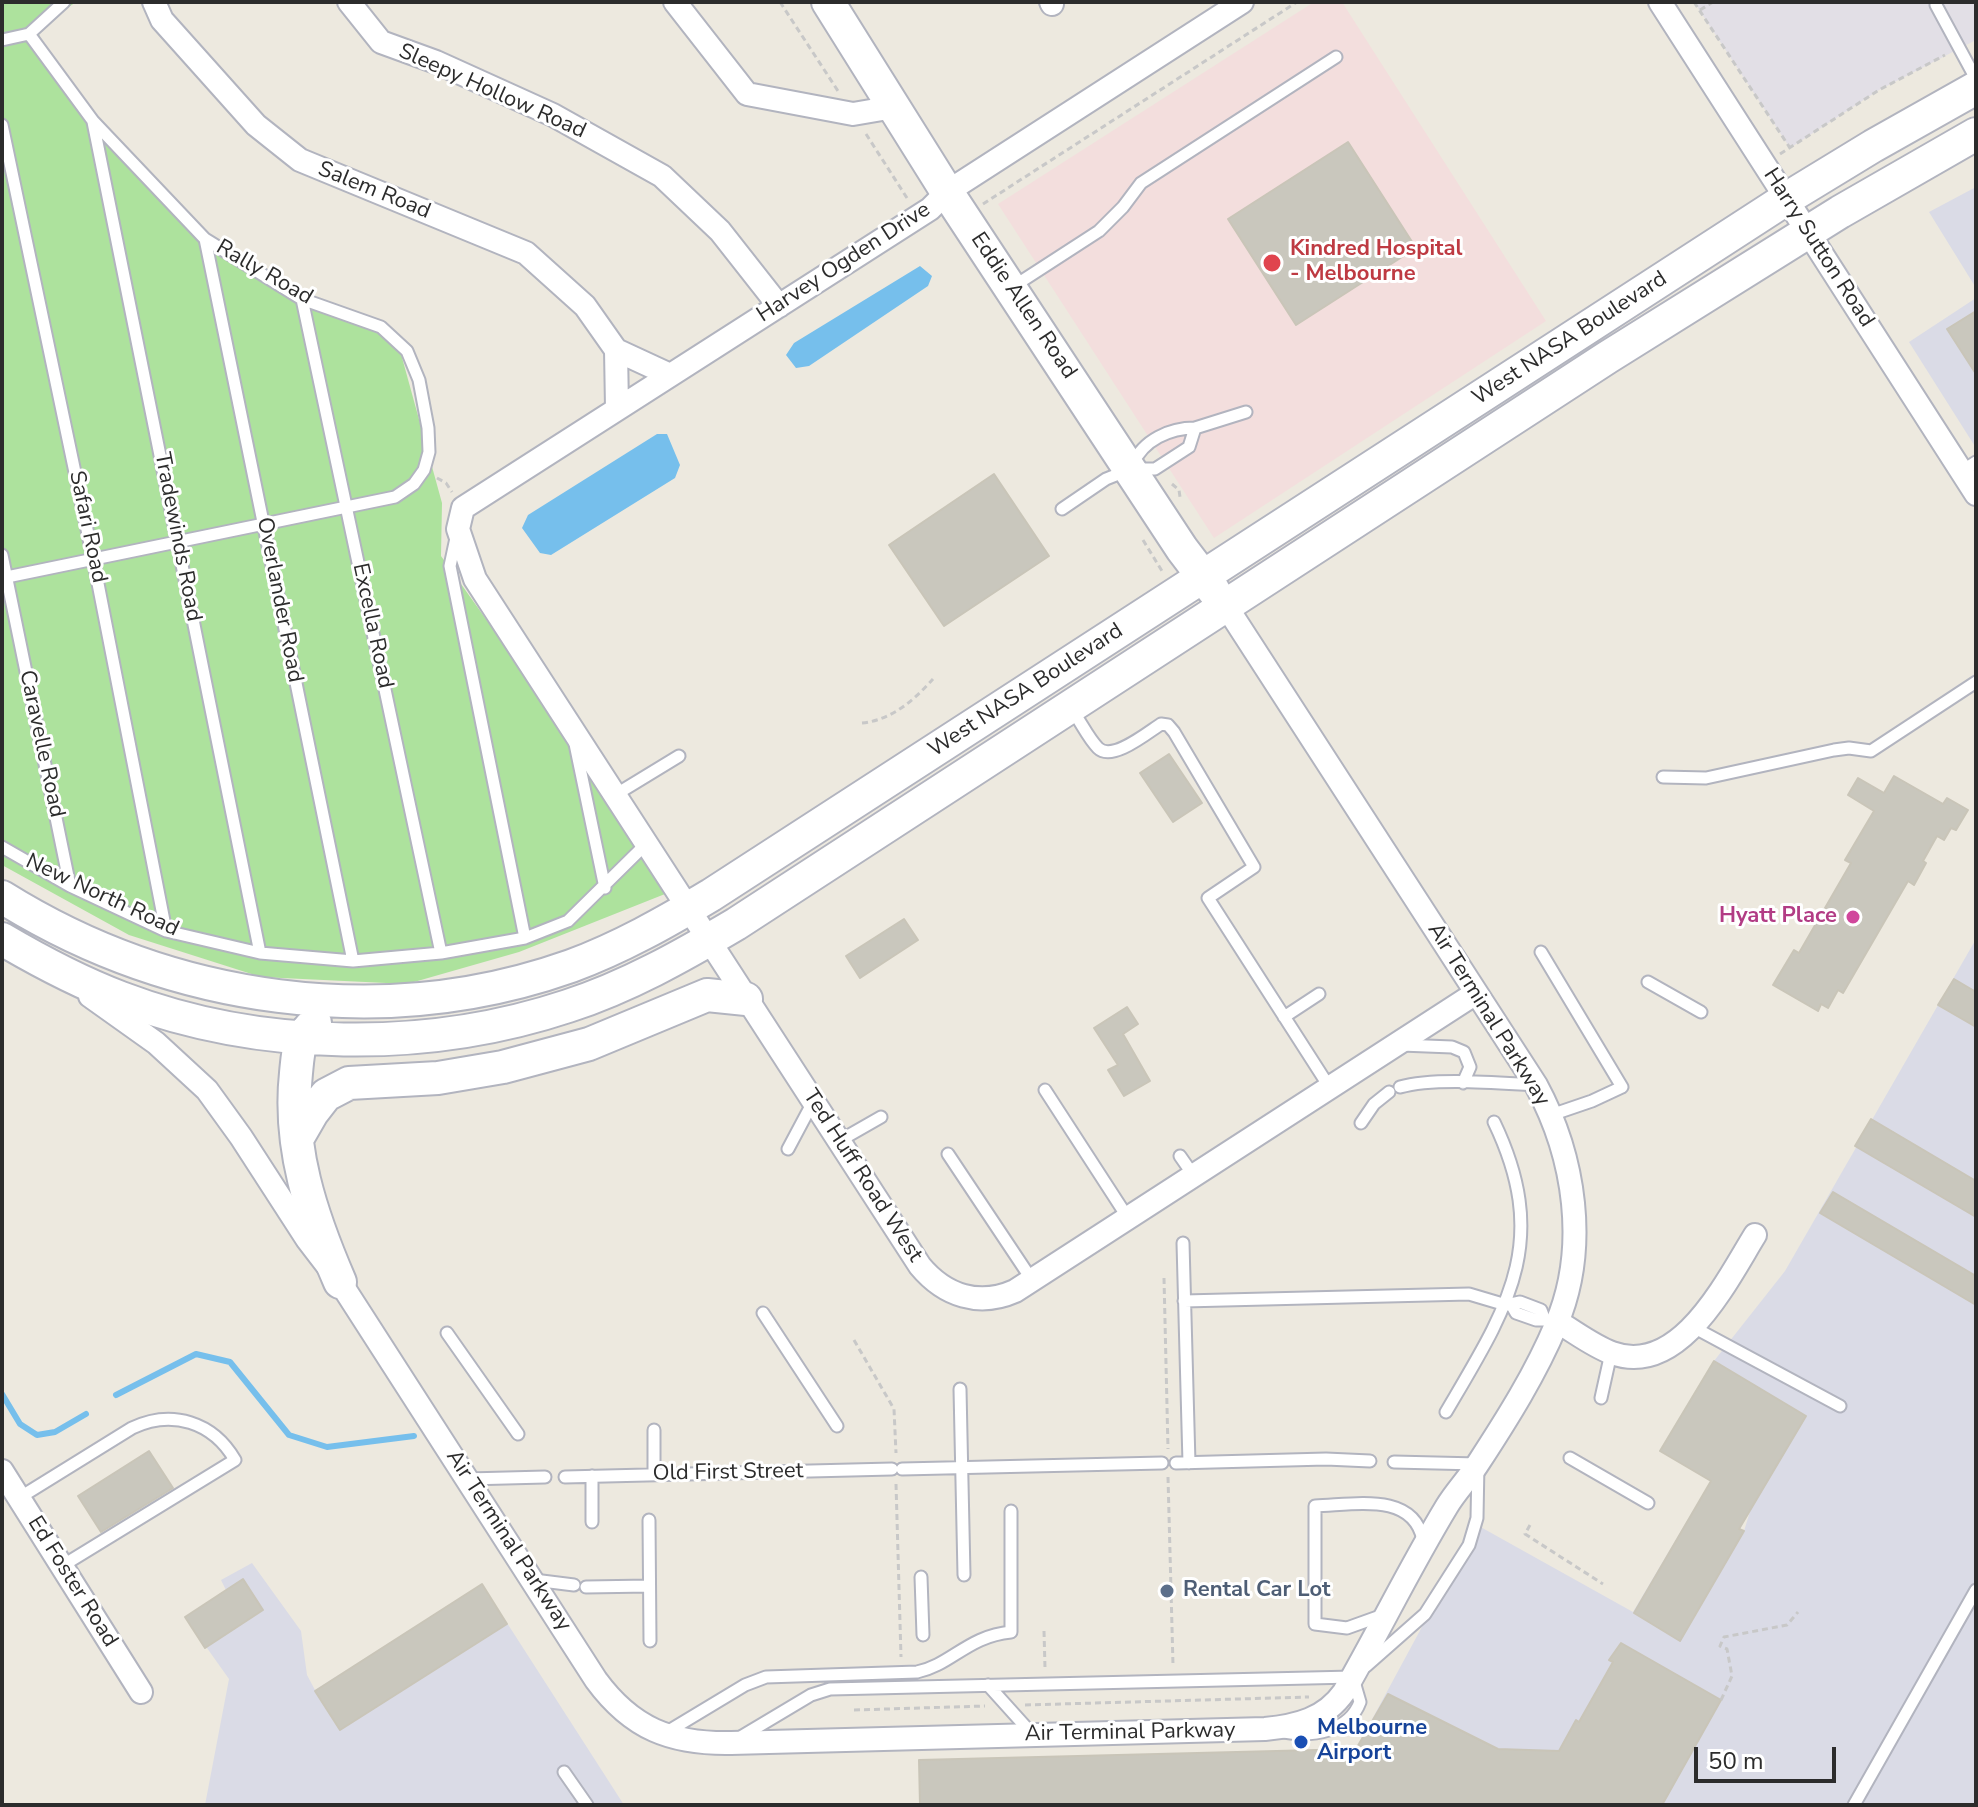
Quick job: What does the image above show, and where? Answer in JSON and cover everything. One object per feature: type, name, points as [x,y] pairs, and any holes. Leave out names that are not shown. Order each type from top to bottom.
[{"type":"main road","name":"Eddie Allen Road","points":[[828,2],[947,192],[1202,576],[1226,606]]},
{"type":"main road","name":"West NASA Boulevard","points":[[2,897],[100,949],[161,972],[205,984],[307,999],[366,1001],[423,998],[516,982],[571,965],[631,940],[687,909],[1786,199],[1976,88]]},
{"type":"main road","name":"West NASA Boulevard","points":[[2,939],[43,963],[124,999],[184,1018],[302,1037],[437,1034],[566,1007],[624,984],[708,941],[1608,357],[1808,231],[1976,134]]},
{"type":"main road","points":[[297,1139],[326,1095],[349,1083],[438,1078],[503,1067],[589,1044],[707,995],[746,999]]},
{"type":"main road","points":[[340,1282],[312,1213],[297,1139],[294,1089],[302,1037],[309,1028],[324,1019],[423,998]]},
{"type":"street","name":"Salem Road","points":[[154,2],[162,20],[256,125],[300,160],[526,253],[585,306],[616,350],[670,375]]},
{"type":"street","name":"Sleepy Hollow Road","points":[[349,2],[381,42],[436,62],[553,115],[662,176],[720,231],[779,306]]},
{"type":"street","points":[[675,2],[747,94],[853,114],[894,107]]},
{"type":"street","name":"Harvey Ogden Drive","points":[[461,518],[617,408],[930,209],[947,192],[1242,2]]},
{"type":"street","name":"Harry Sutton Road","points":[[1660,2],[1786,199],[1969,467],[1976,494]]},
{"type":"street","points":[[616,350],[617,408]]},
{"type":"street","name":"Ted Huff Road West","points":[[461,518],[475,579],[920,1266],[935,1282],[954,1293],[987,1299],[1007,1295],[1476,993]]},
{"type":"street","name":"Air Terminal Parkway","points":[[43,963],[139,1030],[192,1074],[221,1107],[307,1239],[340,1282],[610,1698],[635,1720],[663,1734],[691,1742],[731,1743],[1292,1726],[1326,1712],[1339,1699],[1424,1544],[1478,1464],[1539,1361],[1573,1259],[1574,1214],[1566,1161],[1551,1115],[1536,1085],[1226,606]]},
{"type":"street","points":[[1551,1320],[1611,1353],[1632,1356],[1657,1353],[1675,1343],[1693,1327],[1726,1283],[1755,1235]]},
{"type":"street","name":"Ed Foster Road","points":[[2,1471],[141,1692]]},
{"type":"lane","points":[[2,40],[29,34],[64,2]]},
{"type":"lane","points":[[1936,5],[1976,79]]},
{"type":"lane","name":"Rally Road","points":[[29,34],[93,121],[205,239],[302,299],[381,327],[407,351],[419,380],[428,428],[429,452],[424,470]]},
{"type":"lane","points":[[1011,288],[1099,231],[1141,183],[1336,57]]},
{"type":"lane","name":"Tradewinds Road","points":[[93,121],[260,953]]},
{"type":"lane","name":"Safari Road","points":[[2,125],[93,558],[166,931]]},
{"type":"lane","name":"Overlander Road","points":[[205,239],[353,961]]},
{"type":"lane","name":"Excella Road","points":[[302,299],[441,953]]},
{"type":"lane","points":[[1131,469],[1139,450],[1176,428],[1195,428],[1246,412]]},
{"type":"lane","points":[[1062,509],[1106,479],[1131,469],[1155,469],[1189,447],[1195,428]]},
{"type":"lane","points":[[4,578],[395,497],[414,484],[424,470]]},
{"type":"lane","points":[[461,518],[450,566],[525,938]]},
{"type":"lane","name":"Caravelle Road","points":[[2,555],[4,578],[70,886]]},
{"type":"lane","points":[[1663,777],[1706,778],[1834,750],[1849,748],[1871,751],[1976,682]]},
{"type":"lane","points":[[1070,707],[1100,750],[1108,753],[1117,751],[1161,724],[1168,725],[1174,732],[1254,867],[1208,898],[1330,1088]]},
{"type":"lane","points":[[571,724],[605,888]]},
{"type":"lane","points":[[615,795],[679,756]]},
{"type":"lane","name":"New North Road","points":[[2,847],[70,886],[166,931],[260,953],[353,961],[441,953],[525,938],[568,921],[605,888],[646,844]]},
{"type":"lane","points":[[1541,952],[1622,1087],[1551,1115]]},
{"type":"lane","points":[[1648,982],[1701,1012]]},
{"type":"lane","points":[[1284,1017],[1319,994]]},
{"type":"lane","points":[[1396,1045],[1452,1047],[1464,1052],[1470,1067],[1463,1083]]},
{"type":"lane","points":[[1361,1123],[1374,1104],[1394,1089],[1463,1083],[1536,1085]]},
{"type":"lane","points":[[1045,1090],[1128,1218]]},
{"type":"lane","points":[[788,1149],[813,1102]]},
{"type":"lane","points":[[839,1141],[881,1117]]},
{"type":"lane","points":[[1446,1412],[1509,1305],[1518,1258],[1520,1203],[1511,1160],[1494,1122]]},
{"type":"lane","points":[[948,1154],[1032,1280]]},
{"type":"lane","points":[[1180,1156],[1194,1176]]},
{"type":"lane","points":[[1183,1243],[1183,1463],[1370,1461]]},
{"type":"lane","points":[[1184,1301],[1469,1294],[1509,1305],[1516,1313],[1536,1320],[1551,1320]]},
{"type":"lane","points":[[763,1313],[837,1426]]},
{"type":"lane","points":[[1693,1327],[1840,1406]]},
{"type":"lane","points":[[447,1333],[518,1434]]},
{"type":"lane","points":[[1601,1398],[1611,1353]]},
{"type":"lane","points":[[960,1389],[964,1575]]},
{"type":"lane","points":[[19,1498],[132,1428],[151,1420],[173,1418],[194,1423],[216,1434],[230,1451],[235,1460],[62,1566]]},
{"type":"lane","points":[[654,1430],[654,1475]]},
{"type":"lane","points":[[1570,1458],[1648,1503]]},
{"type":"lane","points":[[731,1743],[820,1691],[1352,1677],[1420,1620],[1469,1545],[1477,1518],[1478,1464],[1394,1462]]},
{"type":"lane","name":"Old First Street","points":[[565,1477],[1162,1463]]},
{"type":"lane","points":[[592,1476],[592,1522]]},
{"type":"lane","points":[[468,1479],[545,1477]]},
{"type":"lane","points":[[1386,1614],[1347,1628],[1315,1624],[1315,1506],[1394,1505],[1408,1513],[1420,1527],[1424,1544]]},
{"type":"lane","points":[[663,1734],[745,1685],[766,1677],[917,1672],[981,1638],[1011,1632],[1011,1511]]},
{"type":"lane","points":[[649,1520],[650,1641]]},
{"type":"lane","points":[[921,1577],[923,1635]]},
{"type":"lane","points":[[533,1580],[580,1586],[649,1586]]},
{"type":"lane","points":[[1854,1805],[1976,1590]]},
{"type":"lane","points":[[988,1685],[1033,1735]]},
{"type":"lane","points":[[564,1772],[587,1805]]},
{"type":"path","points":[[983,204],[1297,2]]},
{"type":"path","points":[[1694,2],[1790,148]]},
{"type":"path","points":[[1700,10],[1713,2]]},
{"type":"path","points":[[1763,164],[1879,90],[1960,48]]},
{"type":"path","points":[[424,470],[446,483],[461,518]]},
{"type":"path","points":[[862,723],[880,721],[916,698],[933,679]]},
{"type":"path","points":[[854,1340],[894,1409],[896,1454]]},
{"type":"path","points":[[896,1484],[901,1664]]},
{"type":"path","points":[[1530,1525],[1525,1534],[1603,1584]]},
{"type":"path","points":[[1721,1700],[1732,1676],[1727,1649],[1720,1646],[1724,1637],[1787,1625],[1798,1612]]},
{"type":"path","points":[[1044,1631],[1045,1676]]},
{"type":"path","points":[[854,1710],[1317,1696]]},
{"type":"path","points":[[1174,1698],[1174,1710]]},
{"type":"path","points":[[1046,1702],[1046,1713]]},
{"type":"shaded area","name":"Kindred Hospital - Melbourne","points":[[1314,2],[1342,2],[1546,321],[1214,538],[998,204]]},
{"type":"shaded area","points":[[1694,2],[1976,2],[1976,40],[1879,90],[1790,148]]},
{"type":"shaded area","points":[[1976,187],[1976,288],[1929,212]]},
{"type":"shaded area","points":[[1976,298],[1976,448],[1909,342]]},
{"type":"shaded area","points":[[1976,939],[1976,1805],[920,1805],[919,1760],[1356,1749],[1477,1525],[1633,1612],[1697,1504],[1744,1531],[1752,1505],[1660,1451],[1714,1361],[1785,1271]]},
{"type":"shaded area","points":[[252,1563],[301,1631],[307,1675],[315,1690],[482,1584],[624,1805],[205,1805],[229,1679],[185,1617],[226,1590],[221,1580]]},
{"type":"green space","points":[[2,2],[76,2],[37,29],[57,81],[179,215],[278,276],[398,343],[442,503],[441,556],[533,685],[665,894],[519,952],[407,984],[261,977],[129,935],[2,865]]},
{"type":"water","points":[[920,266],[932,276],[928,286],[809,366],[796,368],[786,355],[794,343]]},
{"type":"water","points":[[657,434],[667,434],[680,465],[675,478],[551,555],[540,553],[522,528],[528,515]]},
{"type":"building","points":[[1348,142],[1416,248],[1296,325],[1228,219]]},
{"type":"building","points":[[1976,311],[1976,374],[1947,329]]},
{"type":"building","points":[[994,474],[1049,556],[944,626],[889,545]]},
{"type":"building","points":[[1169,754],[1202,803],[1173,822],[1140,773]]},
{"type":"building","name":"Hyatt Place","points":[[1894,776],[1943,804],[1947,798],[1968,810],[1956,830],[1951,828],[1944,840],[1937,836],[1914,885],[1908,881],[1843,993],[1838,990],[1828,1008],[1821,1004],[1818,1011],[1773,985],[1794,950],[1799,953],[1851,863],[1845,860],[1874,811],[1848,795],[1858,778],[1884,793]]},
{"type":"building","points":[[904,919],[918,940],[860,978],[846,956]]},
{"type":"building","points":[[1954,979],[1976,992],[1976,1027],[1938,1005]]},
{"type":"building","points":[[1127,1007],[1138,1024],[1123,1034],[1150,1081],[1124,1096],[1108,1070],[1118,1065],[1094,1028]]},
{"type":"building","points":[[1871,1119],[1976,1181],[1976,1217],[1855,1146]]},
{"type":"building","points":[[1833,1192],[1976,1276],[1976,1305],[1820,1213]]},
{"type":"building","points":[[1714,1361],[1806,1416],[1739,1529],[1744,1531],[1680,1641],[1634,1613],[1711,1481],[1660,1451]]},
{"type":"building","points":[[149,1451],[173,1488],[101,1532],[78,1496]]},
{"type":"building","points":[[243,1579],[263,1610],[205,1648],[185,1617]]},
{"type":"building","points":[[482,1584],[507,1624],[340,1730],[315,1691]]},
{"type":"building","points":[[1621,1643],[1721,1700],[1662,1805],[920,1805],[919,1760],[1356,1749],[1388,1694],[1498,1749],[1559,1751],[1576,1720],[1579,1722],[1613,1662],[1609,1660]]},
{"type":"waterway","points":[[116,1395],[196,1354],[230,1362],[289,1435],[327,1447],[414,1436]]},
{"type":"waterway","points":[[2,1394],[20,1424],[37,1435],[55,1432],[86,1414]]},
{"type":"place","name":"Kindred Hospital - Melbourne","points":[[1272,263]]},
{"type":"place","name":"Hyatt Place","points":[[1853,917]]},
{"type":"place","name":"Rental Car Lot","points":[[1167,1591]]},
{"type":"place","name":"Melbourne Airport","points":[[1301,1742]]}]
